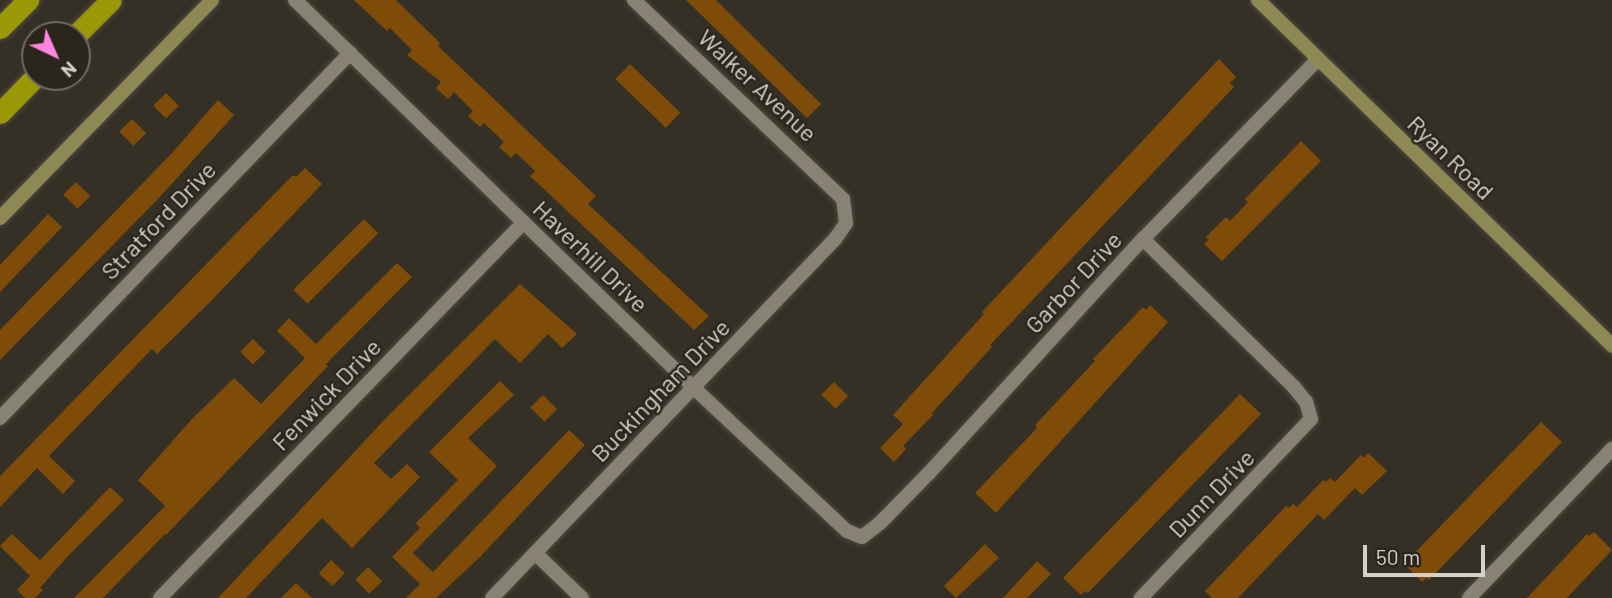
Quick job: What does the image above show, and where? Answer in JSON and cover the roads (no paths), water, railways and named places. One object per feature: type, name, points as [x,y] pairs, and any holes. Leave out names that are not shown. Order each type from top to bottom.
[{"type":"highway","points":[[0,28],[27,0]]},
{"type":"highway","points":[[90,21],[111,0]]},
{"type":"highway","points":[[0,113],[21,91]]},
{"type":"main road","points":[[0,218],[212,0]]},
{"type":"main road","name":"Ryan Road","points":[[1258,0],[1612,346]]},
{"type":"street","name":"Haverhill Drive","points":[[295,0],[694,388],[841,526],[862,537]]},
{"type":"street","name":"Walker Avenue","points":[[634,0],[805,161],[843,199],[846,207]]},
{"type":"street","name":"Stratford Drive","points":[[0,418],[349,53]]},
{"type":"street","name":"Garbor Drive","points":[[862,537],[881,522],[929,473],[1143,239],[1318,59]]},
{"type":"street","name":"Buckingham Drive","points":[[492,598],[835,239],[846,223],[846,207]]},
{"type":"street","name":"Fenwick Drive","points":[[160,598],[524,222]]},
{"type":"street","name":"Dunn Drive","points":[[1141,598],[1311,419],[1306,402],[1294,387],[1143,239]]},
{"type":"street","points":[[1469,598],[1612,449]]},
{"type":"street","points":[[535,553],[582,598]]}]
